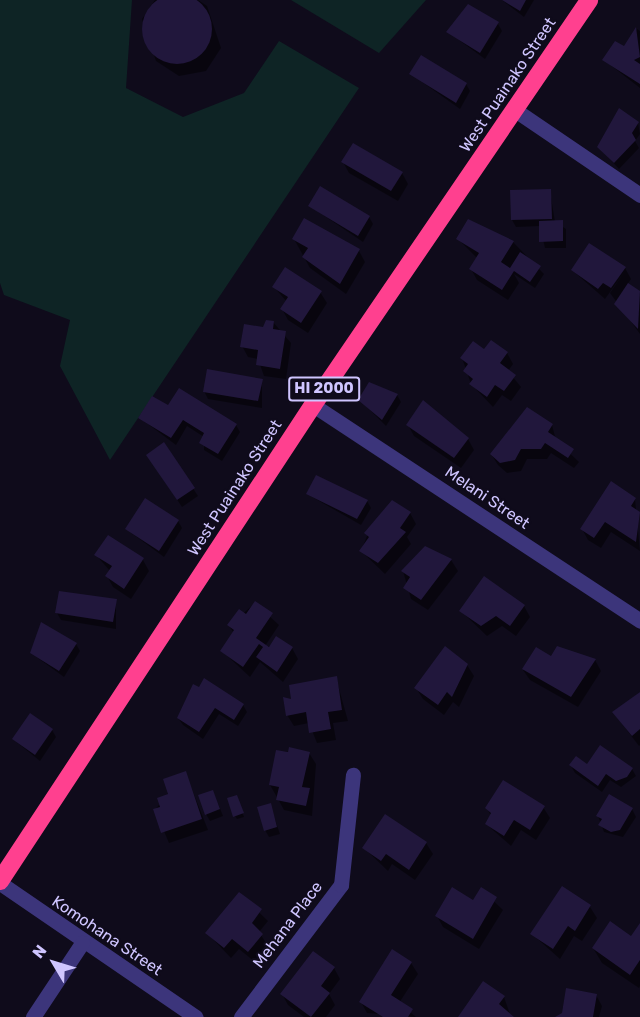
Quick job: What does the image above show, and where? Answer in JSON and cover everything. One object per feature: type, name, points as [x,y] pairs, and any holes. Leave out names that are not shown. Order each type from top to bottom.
[{"type":"highway","name":"West Puainako Street","points":[[0,882],[313,405],[589,0]]},
{"type":"street","points":[[515,110],[640,195]]},
{"type":"street","name":"Melani Street","points":[[313,405],[640,621]]},
{"type":"street","name":"Mehana Place","points":[[241,1017],[341,885],[353,775]]},
{"type":"street","name":"Komohana Street","points":[[0,882],[82,943],[196,1017]]},
{"type":"street","points":[[33,1017],[82,943]]},
{"type":"green space","points":[[0,0],[132,0],[126,88],[183,117],[244,93],[279,41],[359,88],[110,460],[60,366],[70,320],[4,295],[0,283]]},
{"type":"green space","points":[[291,0],[426,0],[379,53]]},
{"type":"building","points":[[177,-6],[190,-3],[202,4],[209,16],[212,29],[209,42],[202,54],[190,61],[177,64],[164,61],[152,54],[145,42],[142,29],[145,16],[152,4],[164,-3]]},
{"type":"building","points":[[502,0],[526,0],[520,11]]},
{"type":"building","points":[[468,4],[499,22],[480,53],[446,32]]},
{"type":"building","points":[[636,27],[640,57],[634,60],[640,64],[640,84],[602,60],[615,41],[624,46]]},
{"type":"building","points":[[421,55],[467,83],[456,103],[409,74]]},
{"type":"building","points":[[619,108],[639,122],[632,133],[636,140],[614,163],[597,147]]},
{"type":"building","points":[[353,143],[403,172],[391,191],[341,162]]},
{"type":"building","points":[[320,186],[370,216],[358,236],[308,206]]},
{"type":"building","points":[[551,189],[552,219],[511,220],[510,190]]},
{"type":"building","points":[[304,218],[360,249],[340,284],[302,257],[308,248],[292,239]]},
{"type":"building","points":[[468,219],[514,241],[501,262],[510,268],[520,252],[541,266],[530,282],[514,271],[502,290],[469,269],[479,253],[456,239]]},
{"type":"building","points":[[563,220],[563,241],[539,242],[539,221]]},
{"type":"building","points":[[589,243],[626,267],[611,288],[603,283],[598,289],[571,270]]},
{"type":"building","points":[[285,267],[322,291],[301,323],[280,309],[288,297],[272,287]]},
{"type":"building","points":[[628,283],[640,291],[638,329],[614,304]]},
{"type":"building","points":[[266,320],[274,321],[273,329],[286,331],[280,369],[256,365],[258,350],[240,347],[244,324],[263,327]]},
{"type":"building","points":[[491,340],[508,352],[500,363],[516,375],[504,391],[495,385],[487,397],[469,384],[473,379],[463,371],[468,364],[460,358],[473,341],[484,349]]},
{"type":"building","points":[[207,369],[263,379],[258,401],[203,392]]},
{"type":"building","points":[[369,382],[398,394],[382,420],[358,400]]},
{"type":"building","points":[[179,388],[237,424],[218,454],[199,443],[204,433],[183,420],[171,438],[138,418],[152,396],[168,405]]},
{"type":"building","points":[[423,400],[469,438],[454,458],[406,425]]},
{"type":"building","points":[[527,407],[553,424],[548,432],[574,449],[568,458],[545,443],[541,449],[521,449],[515,460],[500,463],[490,454]]},
{"type":"building","points":[[164,442],[195,488],[177,500],[146,455]]},
{"type":"building","points":[[316,475],[368,500],[357,519],[306,494]]},
{"type":"building","points":[[611,481],[636,498],[631,506],[640,512],[636,542],[605,522],[594,538],[580,529]]},
{"type":"building","points":[[145,498],[179,520],[159,551],[125,529]]},
{"type":"building","points":[[392,500],[411,512],[400,528],[406,532],[378,563],[359,551],[369,537],[364,533]]},
{"type":"building","points":[[108,535],[144,558],[124,589],[105,576],[112,566],[94,555]]},
{"type":"building","points":[[425,546],[452,559],[421,600],[403,588],[410,577],[401,571]]},
{"type":"building","points":[[484,576],[525,605],[510,626],[496,616],[481,626],[459,611]]},
{"type":"building","points":[[59,591],[117,599],[113,622],[55,613]]},
{"type":"building","points":[[255,601],[273,613],[256,638],[269,647],[276,636],[293,647],[277,672],[256,657],[263,647],[259,644],[243,667],[220,651],[234,630],[227,625],[239,609],[246,614]]},
{"type":"building","points":[[41,622],[77,643],[59,671],[30,653]]},
{"type":"building","points":[[445,646],[468,664],[452,697],[447,692],[438,705],[414,688]]},
{"type":"building","points":[[557,646],[596,659],[571,697],[522,669],[536,647],[551,656]]},
{"type":"building","points":[[337,676],[342,710],[328,712],[331,729],[309,733],[306,712],[286,716],[283,697],[291,699],[289,685]]},
{"type":"building","points":[[204,678],[244,704],[234,720],[215,708],[199,732],[177,718],[193,684],[199,687]]},
{"type":"building","points":[[640,692],[640,729],[632,736],[612,712]]},
{"type":"building","points":[[30,713],[53,729],[35,755],[12,739]]},
{"type":"building","points":[[600,745],[633,768],[627,777],[616,781],[606,774],[598,786],[569,765],[576,756],[587,764]]},
{"type":"building","points":[[289,747],[310,752],[302,787],[310,788],[306,806],[276,800],[279,787],[269,785],[276,750],[288,752]]},
{"type":"building","points":[[186,771],[202,819],[161,833],[153,809],[160,807],[157,798],[168,794],[163,779]]},
{"type":"building","points":[[503,780],[545,806],[530,830],[514,820],[504,836],[485,824],[491,813],[485,808]]},
{"type":"building","points":[[213,790],[220,809],[205,815],[198,795]]},
{"type":"building","points":[[609,794],[633,808],[620,830],[611,832],[598,825],[602,819],[596,816]]},
{"type":"building","points":[[237,795],[244,813],[233,817],[227,798]]},
{"type":"building","points":[[271,803],[277,827],[264,831],[257,807]]},
{"type":"building","points":[[385,814],[427,842],[409,870],[386,854],[381,861],[362,848]]},
{"type":"building","points":[[562,886],[591,905],[575,931],[568,926],[553,949],[530,934]]},
{"type":"building","points":[[452,887],[473,900],[481,887],[497,897],[473,939],[435,916]]},
{"type":"building","points":[[239,892],[262,909],[252,923],[263,934],[248,952],[232,939],[224,948],[205,933]]},
{"type":"building","points":[[610,921],[631,936],[640,923],[640,960],[630,975],[592,948]]},
{"type":"building","points":[[392,949],[412,962],[391,995],[413,1009],[408,1017],[383,1017],[359,1002]]},
{"type":"building","points":[[313,951],[335,967],[321,986],[330,993],[311,1017],[280,994]]},
{"type":"building","points":[[483,981],[505,996],[499,1004],[514,1017],[458,1017]]},
{"type":"building","points":[[566,988],[597,994],[593,1017],[555,1017],[562,1013]]}]
